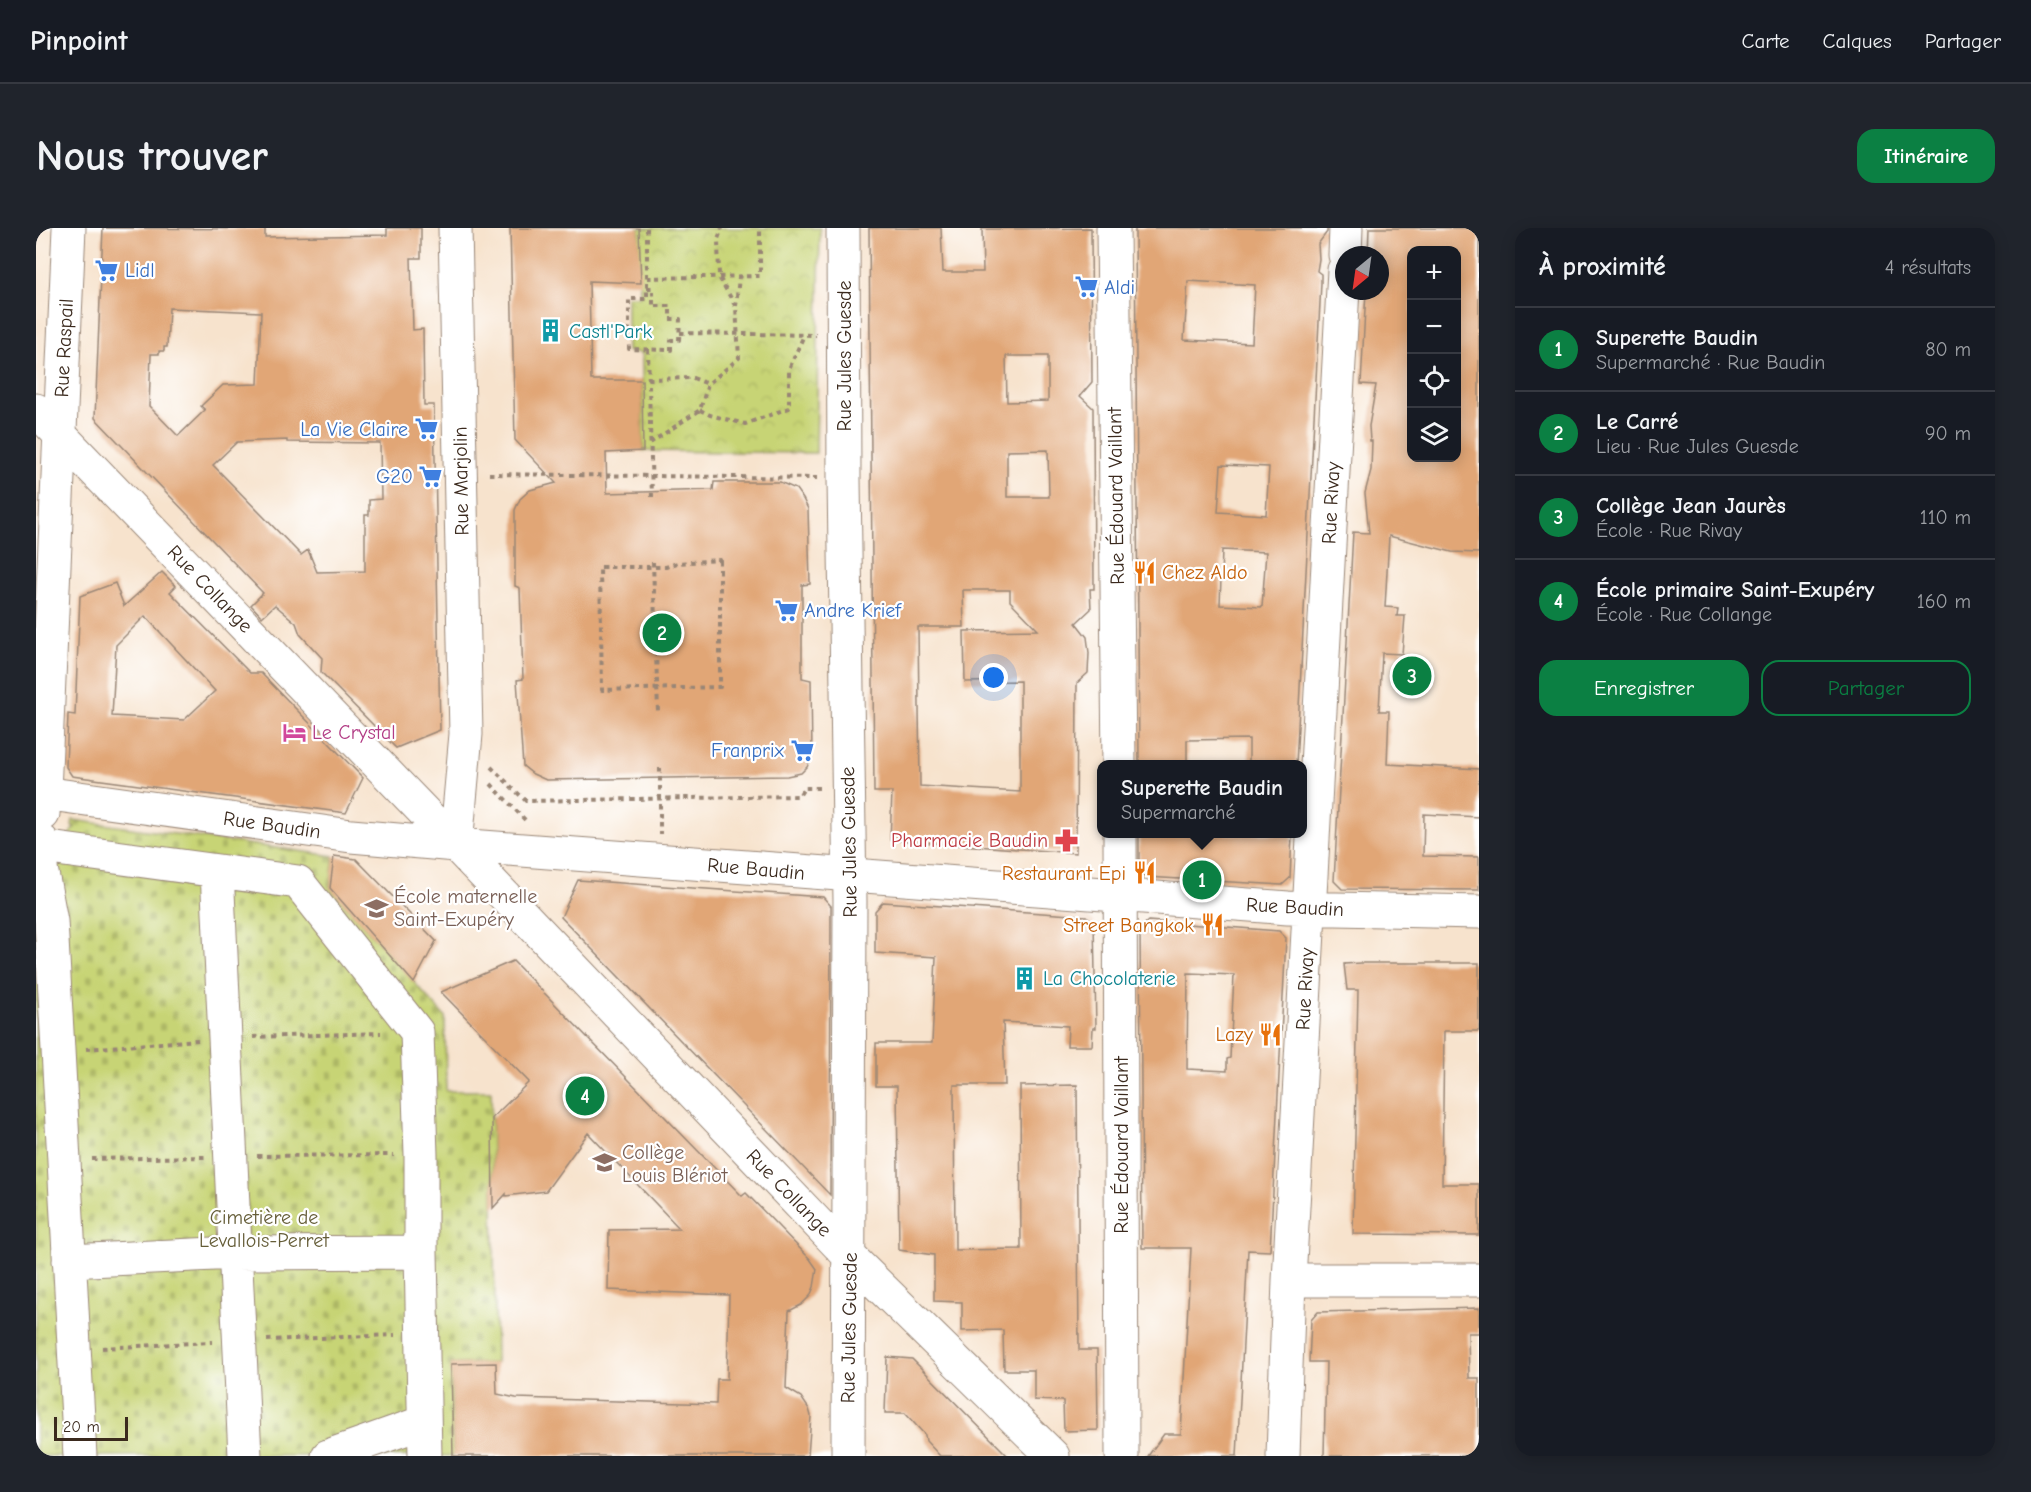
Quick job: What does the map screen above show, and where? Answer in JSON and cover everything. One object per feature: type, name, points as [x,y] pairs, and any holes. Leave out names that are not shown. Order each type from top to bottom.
[{"type":"street","name":"Rue Raspail","points":[[69,228],[40,792],[40,852],[51,921],[80,1456]]},
{"type":"street","name":"Rue Marjolin","points":[[455,228],[466,734],[456,845]]},
{"type":"street","name":"Rue Jules Guesde","points":[[843,228],[849,788],[848,1456]]},
{"type":"street","name":"Rue Édouard Vaillant","points":[[1113,228],[1119,760]]},
{"type":"street","points":[[1345,246],[1346,228]]},
{"type":"street","name":"Rue Rivay","points":[[1283,1456],[1289,1280],[1342,300]]},
{"type":"street","name":"Rue Collange","points":[[36,410],[850,1257],[1053,1456]]},
{"type":"street","name":"Rue Baudin","points":[[40,792],[351,836],[456,845],[1309,910],[1479,912]]},
{"type":"street","name":"Rue Édouard Vaillant","points":[[1120,838],[1122,1456]]},
{"type":"street","points":[[40,852],[298,882],[417,1032],[425,1456]]},
{"type":"street","points":[[217,871],[245,1456]]},
{"type":"street","points":[[69,1260],[235,1253],[421,1252]]},
{"type":"street","points":[[1289,1280],[1479,1280]]},
{"type":"street","points":[[328,1456],[424,1422]]},
{"type":"path","points":[[647,228],[647,278],[647,288],[647,299],[629,299],[629,349],[671,350],[671,340],[679,340],[680,319],[670,319],[670,306],[653,306],[653,288],[647,288]]},
{"type":"path","points":[[722,228],[718,239],[719,277],[736,307]]},
{"type":"path","points":[[647,278],[760,276],[760,228]]},
{"type":"path","points":[[650,443],[700,410],[708,384],[739,358],[736,307],[739,277]]},
{"type":"path","points":[[680,333],[844,335]]},
{"type":"path","points":[[700,410],[710,415],[746,424],[789,408],[789,369],[804,335]]},
{"type":"path","points":[[648,349],[652,497]]},
{"type":"path","points":[[648,379],[693,378],[708,384]]},
{"type":"path","points":[[461,475],[518,472],[844,479]]},
{"type":"path","points":[[720,560],[720,687],[602,690],[600,567],[653,564],[666,567],[676,563],[720,560]]},
{"type":"path","points":[[653,564],[658,712]]},
{"type":"path","points":[[490,757],[490,767],[526,801],[800,796],[804,788],[849,788]]},
{"type":"path","points":[[660,768],[661,861]]},
{"type":"green space","points":[[639,228],[820,228],[816,453],[643,451],[642,353],[627,351],[627,296],[640,296]]},
{"type":"green space","name":"Cimetière de Levallois-Perret","points":[[73,820],[334,856],[330,888],[445,1017],[446,1091],[491,1091],[496,1363],[451,1364],[453,1456],[36,1456],[36,835],[68,836],[75,827],[72,826]]},
{"type":"building","points":[[103,228],[265,229],[265,237],[387,235],[387,228],[421,228],[421,258],[411,258],[413,330],[423,329],[424,405],[434,405],[440,730],[396,748],[321,672],[322,658],[300,634],[296,623],[275,605],[262,617],[251,605],[263,593],[95,418]],"holes":[[[169,308],[261,312],[258,384],[223,385],[201,406],[205,410],[178,436],[149,406],[151,354],[159,354],[159,351],[164,351],[164,347],[167,347]],[[287,440],[287,442],[380,443],[381,499],[369,500],[369,515],[365,515],[365,571],[317,572],[308,550],[301,555],[213,465],[237,442]]]},
{"type":"building","points":[[510,228],[639,228],[641,283],[589,281],[591,380],[642,380],[643,451],[606,453],[607,493],[713,490],[714,482],[780,482],[796,489],[803,499],[808,509],[810,584],[802,585],[802,678],[811,680],[812,756],[801,773],[787,776],[546,780],[523,766],[517,680],[523,679],[520,588],[515,586],[515,510],[520,499],[530,490],[556,483],[515,440]]},
{"type":"building","points":[[869,228],[941,228],[943,272],[983,272],[982,229],[1091,228],[1092,382],[1080,396],[1093,408],[1094,589],[1090,589],[1091,609],[1076,623],[1087,637],[1089,653],[1088,673],[1077,683],[1076,853],[890,840],[892,792],[874,792]],"holes":[[[1006,356],[1048,356],[1048,401],[1007,402]],[[1048,450],[1049,497],[1007,497],[1007,451]],[[963,590],[1010,590],[1010,601],[1038,630],[964,631],[965,682],[1020,681],[1020,792],[920,786],[918,627],[964,627]]]},
{"type":"building","points":[[1135,228],[1327,228],[1327,232],[1318,244],[1317,271],[1321,274],[1321,283],[1296,760],[1249,760],[1249,739],[1187,740],[1187,760],[1139,760]],"holes":[[[1188,281],[1255,285],[1252,343],[1184,340]],[[1221,465],[1269,467],[1266,515],[1218,512]],[[1222,550],[1266,552],[1262,607],[1220,605]]]},
{"type":"building","points":[[1369,228],[1479,228],[1479,553],[1452,552],[1389,536],[1385,607],[1398,608],[1397,616],[1405,616],[1402,654],[1382,653],[1379,711],[1389,711],[1387,764],[1479,769],[1479,817],[1424,814],[1423,856],[1479,857],[1479,890],[1342,889],[1334,881],[1353,532],[1369,533],[1365,493],[1371,470],[1372,441],[1370,441],[1369,426],[1376,385],[1361,384],[1366,300],[1389,300],[1389,246],[1368,246]]},
{"type":"building","points":[[162,572],[176,586],[170,592],[250,673],[261,673],[363,778],[346,813],[72,776],[66,767],[68,714],[75,715],[80,596],[115,583],[124,606]],"holes":[[[145,616],[215,691],[184,720],[112,716],[116,645]]]},
{"type":"building","points":[[1139,838],[1292,838],[1290,878],[1282,885],[1146,877],[1139,869]]},
{"type":"building","name":"École maternelle Saint-Exupéry","points":[[334,856],[356,859],[436,941],[414,983],[330,888]]},
{"type":"building","points":[[578,880],[823,897],[831,906],[830,1195],[561,917]]},
{"type":"building","points":[[883,902],[1086,916],[1094,922],[1096,1028],[1093,1028],[1092,1046],[1067,1046],[1068,1026],[1003,1022],[1005,1085],[954,1085],[955,1250],[1021,1249],[1020,1086],[1077,1085],[1079,1350],[1097,1350],[1098,1430],[1064,1431],[1063,1401],[1034,1400],[1034,1370],[1004,1370],[1003,1330],[962,1331],[962,1302],[934,1301],[934,1255],[899,1250],[897,1086],[876,1086],[876,1043],[932,1043],[936,957],[875,953],[875,911]]},
{"type":"building","points":[[1148,921],[1279,931],[1286,938],[1270,1251],[1248,1250],[1237,1456],[1148,1456],[1164,1434],[1181,1434],[1191,1248],[1142,1248],[1140,928]],"holes":[[[1188,973],[1234,975],[1230,1058],[1227,1059],[1227,1071],[1187,1069]]]},
{"type":"building","points":[[513,961],[742,1196],[746,1193],[817,1269],[810,1296],[801,1305],[789,1311],[786,1388],[801,1397],[809,1409],[811,1416],[808,1456],[453,1456],[451,1364],[496,1363],[497,1394],[516,1398],[716,1404],[717,1379],[727,1379],[729,1295],[608,1290],[609,1230],[680,1229],[588,1133],[546,1191],[506,1196],[506,1194],[493,1208],[492,1118],[529,1082],[441,992]]},
{"type":"building","points":[[1479,963],[1479,1031],[1444,1031],[1442,1184],[1479,1184],[1479,1235],[1353,1234],[1358,990],[1347,990],[1344,964]]},
{"type":"building","points":[[1479,1308],[1479,1333],[1468,1333],[1469,1378],[1479,1378],[1479,1456],[1324,1456],[1326,1362],[1309,1362],[1311,1320],[1318,1312]]},
{"type":"building","points":[[887,1357],[912,1359],[1008,1456],[940,1456],[905,1413],[885,1413]]},
{"type":"place","name":"Lidl","points":[[107,270]]},
{"type":"place","name":"Aldi","points":[[1086,287]]},
{"type":"place","name":"Castl'Park","points":[[551,331]]},
{"type":"place","name":"La Vie Claire","points":[[426,429]]},
{"type":"place","name":"G20","points":[[431,476]]},
{"type":"place","name":"Chez Aldo","points":[[1144,572]]},
{"type":"place","name":"Andre Krief","points":[[786,610]]},
{"type":"place","name":"Le Carré","points":[[662,633]]},
{"type":"place","name":"Collège Jean Jaurès","points":[[1412,676]]},
{"type":"place","name":"Le Crystal","points":[[294,732]]},
{"type":"place","name":"Franprix","points":[[802,750]]},
{"type":"place","name":"Pharmacie Baudin","points":[[1066,840]]},
{"type":"place","name":"Restaurant Epi","points":[[1144,873]]},
{"type":"place","name":"Superette Baudin","points":[[1202,880]]},
{"type":"place","name":"École maternelle Saint-Exupéry","points":[[376,908]]},
{"type":"place","name":"Street Bangkok","points":[[1212,925]]},
{"type":"place","name":"La Chocolaterie","points":[[1025,978]]},
{"type":"place","name":"Lazy","points":[[1271,1034]]},
{"type":"place","name":"École primaire Saint-Exupéry","points":[[585,1096]]},
{"type":"place","name":"Collège Louis Blériot","points":[[604,1163]]}]
